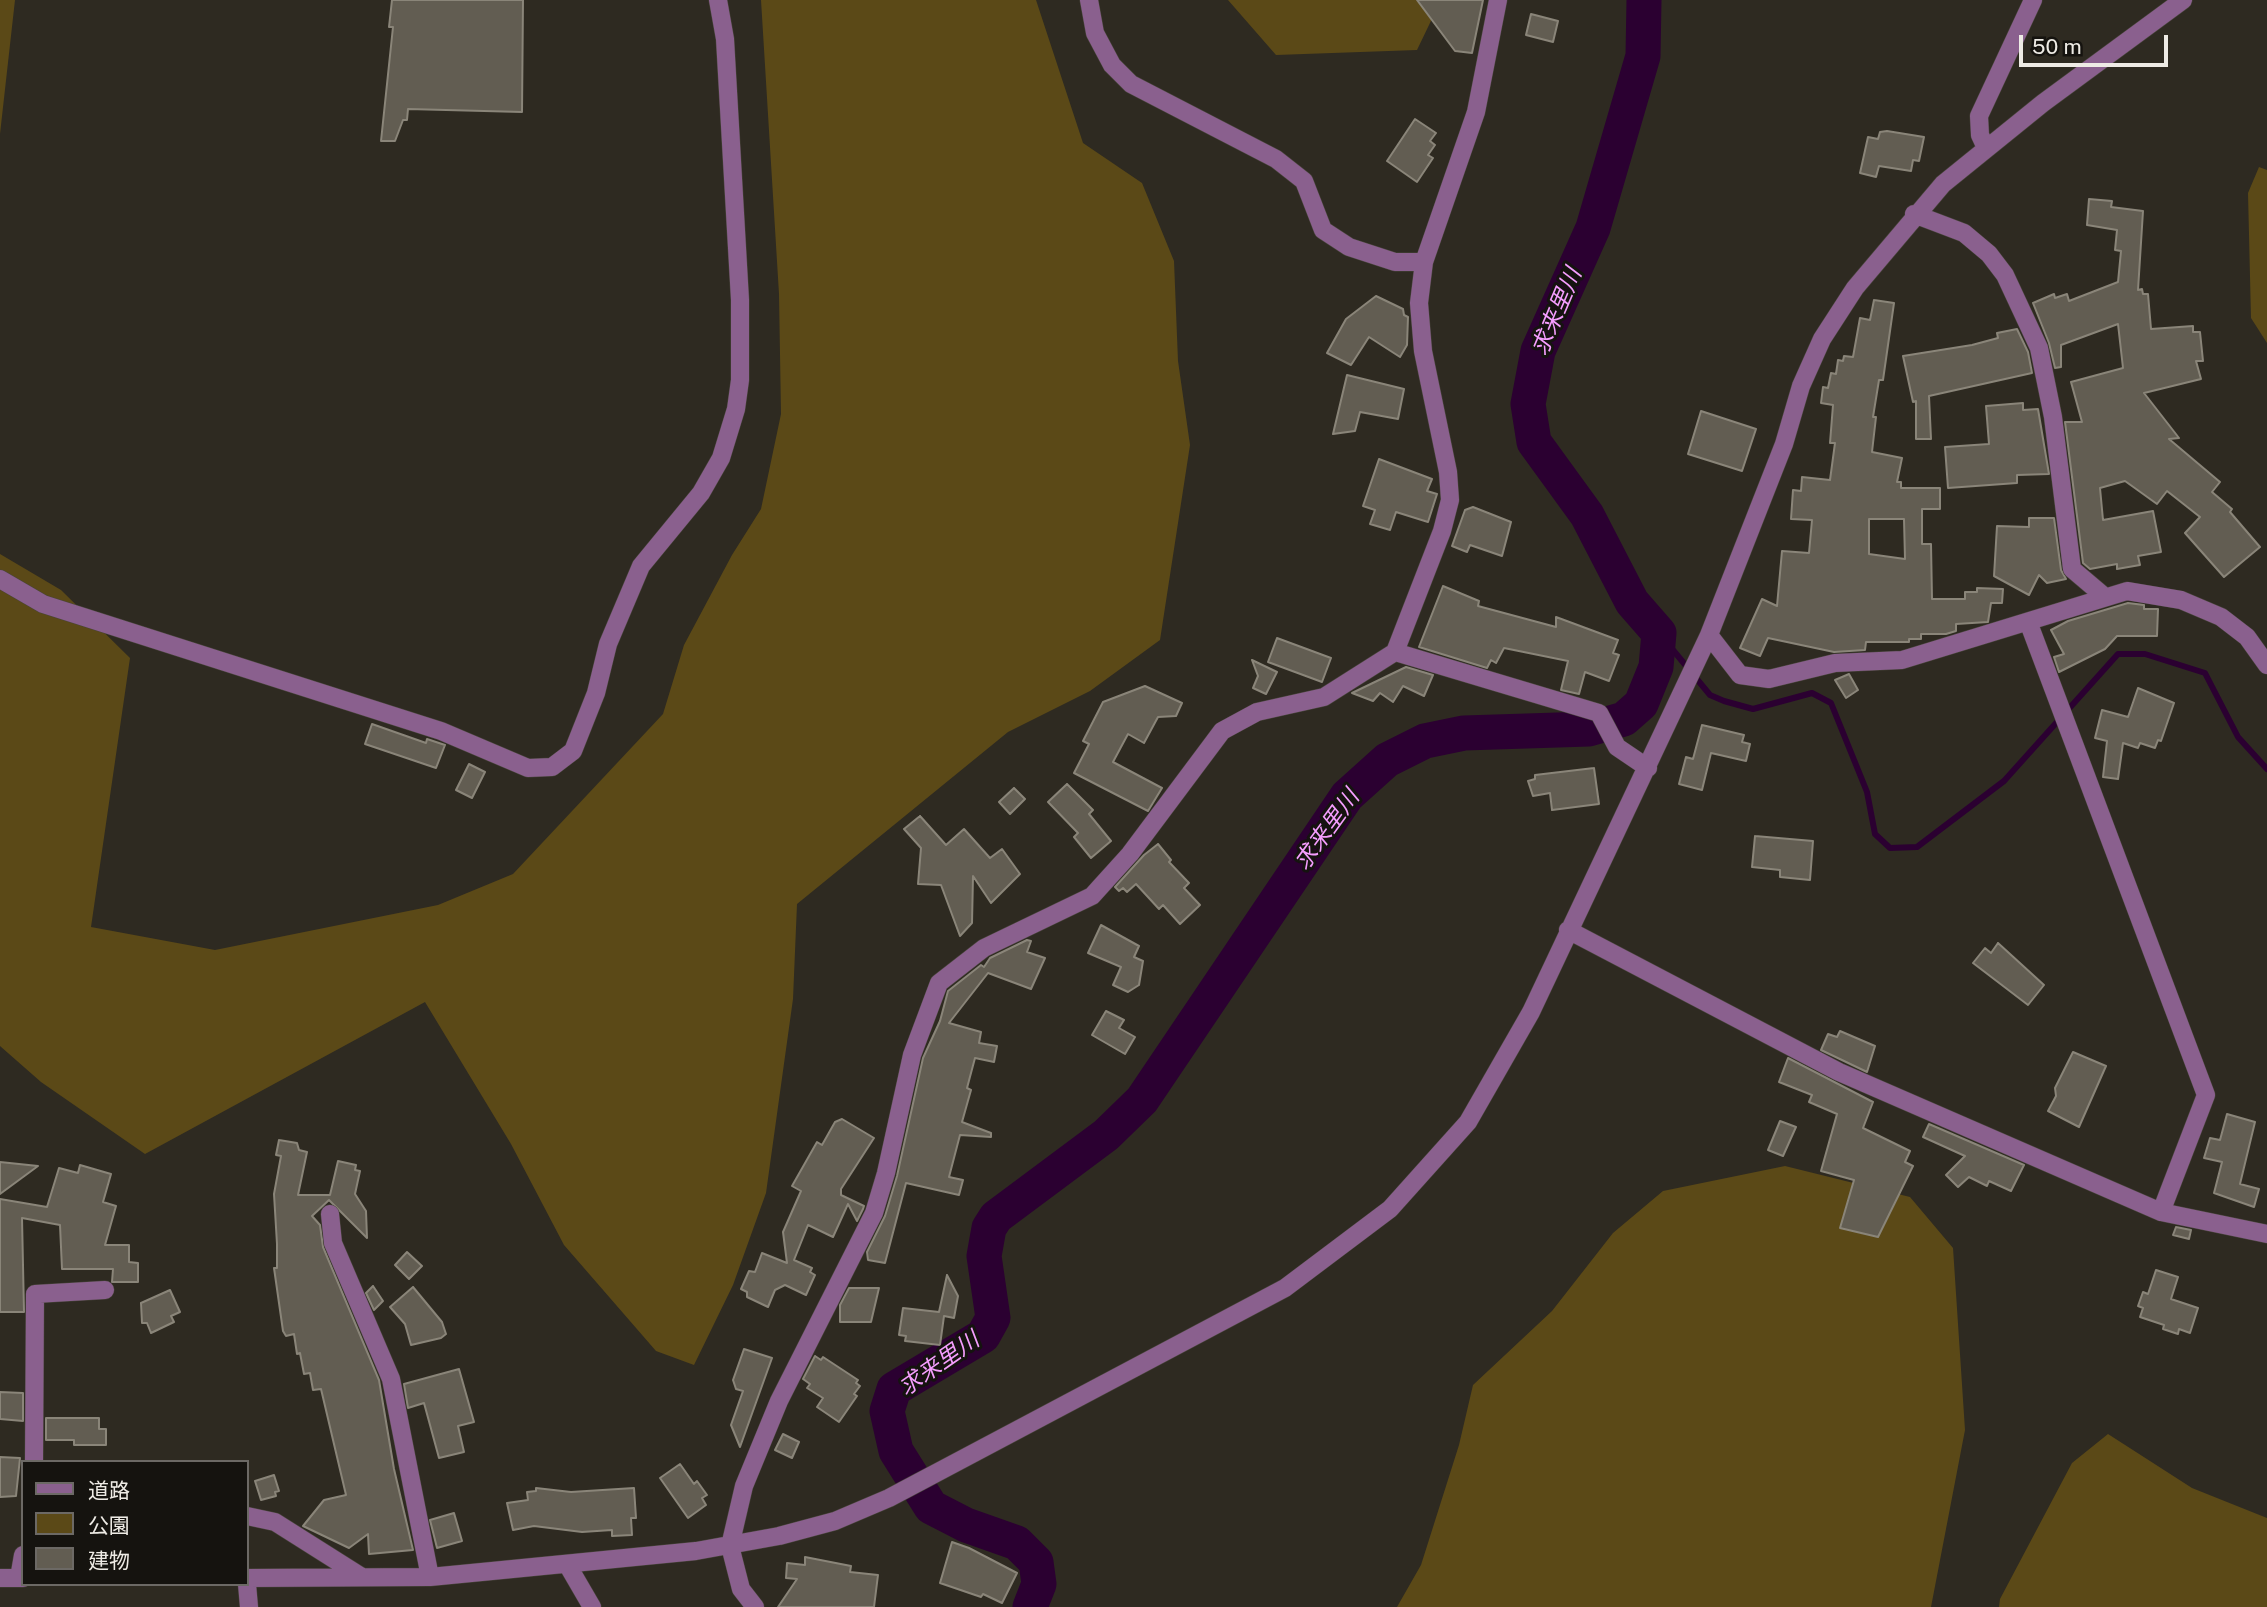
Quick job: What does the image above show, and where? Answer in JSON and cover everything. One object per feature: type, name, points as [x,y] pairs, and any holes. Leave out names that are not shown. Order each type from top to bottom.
[{"type":"street","points":[[0,579],[43,604],[441,731],[528,768],[552,767],[573,751],[596,693],[608,644],[641,566],[701,493],[721,458],[736,410],[740,380],[740,300],[725,39],[718,0]]},
{"type":"street","points":[[1089,0],[1095,33],[1112,65],[1130,84],[1276,159],[1304,181],[1323,230],[1349,247],[1395,262],[1424,262]]},
{"type":"street","points":[[755,1607],[741,1589],[730,1546],[744,1486],[779,1401],[874,1213],[886,1173],[912,1055],[939,984],[984,948],[1092,896],[1130,854],[1222,731],[1257,712],[1324,697],[1395,652],[1442,531],[1450,500],[1448,472],[1423,351],[1419,303],[1424,262],[1476,112],[1498,0]]},
{"type":"street","points":[[1986,148],[1980,135],[1979,116],[2033,0]]},
{"type":"street","points":[[248,1578],[430,1577],[567,1564],[730,1546],[835,1521],[889,1498],[1284,1289],[1390,1209],[1468,1122],[1531,1012],[1705,643],[1770,482],[1801,386],[1822,339],[1855,288],[1914,214],[1942,184],[2183,0]]},
{"type":"street","points":[[1914,214],[1964,233],[1989,254],[2005,275],[2039,348],[2053,417],[2072,569],[2105,597]]},
{"type":"street","points":[[1705,643],[1740,675],[1769,679],[1835,663],[1902,660],[2029,624],[2127,591],[2181,600],[2221,617],[2247,637],[2267,665]]},
{"type":"street","points":[[2029,624],[2206,1095],[2161,1212]]},
{"type":"street","points":[[1395,652],[1599,713],[1617,747],[1648,768]]},
{"type":"street","points":[[1568,930],[1839,1072],[2161,1212],[2267,1234]]},
{"type":"street","points":[[330,1214],[333,1243],[391,1379],[430,1577]]},
{"type":"street","points":[[34,1460],[35,1294],[105,1290]]},
{"type":"street","points":[[248,1516],[275,1522],[362,1577]]},
{"type":"street","points":[[10,1581],[21,1559]]},
{"type":"street","points":[[567,1564],[592,1607]]},
{"type":"street","points":[[247,1586],[249,1607]]},
{"type":"green space","points":[[0,0],[15,0],[0,134]]},
{"type":"green space","points":[[761,0],[1036,0],[1083,143],[1142,183],[1174,261],[1178,361],[1190,445],[1160,640],[1090,691],[1008,732],[797,904],[793,999],[766,1193],[733,1285],[694,1365],[656,1351],[564,1245],[511,1144],[425,1002],[145,1154],[41,1082],[0,1046],[0,554],[61,590],[130,658],[91,927],[215,950],[438,905],[513,874],[663,714],[684,645],[732,555],[761,509],[781,414],[779,294]]},
{"type":"green space","points":[[1228,0],[1441,0],[1417,50],[1276,55]]},
{"type":"green space","points":[[2259,167],[2267,170],[2267,343],[2251,318],[2248,193]]},
{"type":"green space","points":[[1785,1166],[1910,1197],[1953,1248],[1965,1430],[1931,1607],[1397,1607],[1421,1565],[1459,1445],[1473,1385],[1552,1311],[1613,1233],[1663,1191]]},
{"type":"green space","points":[[2108,1434],[2192,1488],[2267,1518],[2267,1607],[1999,1607],[2000,1599],[2072,1463]]},
{"type":"building","points":[[392,0],[523,0],[522,112],[408,109],[407,120],[403,120],[395,141],[381,141],[393,27],[389,27]]},
{"type":"building","points":[[1417,0],[1483,0],[1472,53],[1455,51]]},
{"type":"building","points":[[1531,14],[1558,21],[1553,42],[1526,35]]},
{"type":"building","points":[[1415,119],[1436,133],[1430,141],[1435,145],[1428,155],[1433,158],[1417,182],[1387,161]]},
{"type":"building","points":[[1880,132],[1924,137],[1919,161],[1913,160],[1911,171],[1879,166],[1876,177],[1860,173],[1868,137],[1878,139]]},
{"type":"building","points":[[2089,199],[2112,201],[2111,207],[2143,211],[2138,290],[2142,289],[2143,294],[2148,294],[2151,329],[2193,326],[2193,332],[2200,332],[2203,361],[2196,361],[2201,379],[2144,393],[2179,438],[2169,439],[2220,482],[2212,492],[2232,509],[2230,512],[2260,547],[2224,577],[2185,533],[2200,517],[2167,491],[2157,504],[2125,481],[2100,488],[2103,520],[2153,511],[2161,552],[2138,556],[2140,565],[2117,569],[2117,564],[2090,569],[2083,563],[2065,422],[2082,422],[2071,382],[2123,368],[2118,324],[2061,345],[2061,367],[2055,368],[2049,343],[2033,303],[2054,294],[2055,298],[2067,294],[2069,301],[2118,282],[2121,251],[2115,250],[2117,230],[2087,225]]},
{"type":"building","points":[[1376,296],[1403,309],[1404,315],[1408,317],[1407,345],[1400,357],[1369,337],[1351,365],[1327,353],[1346,319]]},
{"type":"building","points":[[1874,300],[1894,303],[1883,380],[1879,380],[1873,417],[1876,417],[1872,452],[1902,458],[1897,482],[1901,482],[1901,488],[1940,488],[1940,509],[1922,509],[1922,544],[1931,544],[1932,599],[1965,599],[1965,592],[1977,592],[1977,588],[2003,589],[2002,603],[1991,603],[1988,622],[1956,624],[1956,631],[1946,634],[1921,634],[1921,639],[1909,639],[1909,642],[1866,642],[1865,650],[1834,652],[1768,638],[1760,656],[1740,648],[1762,599],[1777,606],[1782,551],[1809,553],[1812,520],[1791,519],[1793,490],[1801,491],[1802,477],[1830,480],[1835,443],[1830,443],[1833,405],[1821,403],[1823,387],[1828,388],[1831,373],[1836,374],[1838,360],[1843,361],[1844,356],[1853,357],[1860,318],[1870,320]],"holes":[[[1869,519],[1904,519],[1905,559],[1869,554]]]},
{"type":"building","points":[[2017,329],[2028,352],[2032,373],[1929,396],[1931,439],[1916,439],[1916,401],[1913,402],[1903,356],[1972,345],[1998,338],[1997,333]]},
{"type":"building","points":[[1347,375],[1404,389],[1398,419],[1360,412],[1355,431],[1333,434]]},
{"type":"building","points":[[2023,403],[2023,410],[2038,409],[2049,474],[2017,475],[2017,483],[1948,488],[1945,447],[1989,444],[1986,406]]},
{"type":"building","points":[[1701,411],[1756,429],[1742,471],[1688,454]]},
{"type":"building","points":[[1379,459],[1432,479],[1427,491],[1437,494],[1428,522],[1396,512],[1390,530],[1370,524],[1375,510],[1363,506]]},
{"type":"building","points":[[1473,507],[1511,522],[1502,556],[1470,545],[1467,552],[1452,546],[1465,510]]},
{"type":"building","points":[[2029,518],[2054,518],[2061,570],[2066,579],[2047,583],[2039,575],[2029,595],[1994,576],[1997,526],[2029,527]]},
{"type":"building","points":[[1443,586],[1479,601],[1478,606],[1556,627],[1556,617],[1618,640],[1613,653],[1619,655],[1609,681],[1585,672],[1579,694],[1561,690],[1568,661],[1504,648],[1496,663],[1491,660],[1487,668],[1419,647]]},
{"type":"building","points":[[2128,603],[2144,605],[2144,609],[2158,609],[2157,636],[2117,636],[2105,649],[2059,672],[2054,657],[2064,654],[2051,630],[2068,621]]},
{"type":"building","points":[[1277,638],[1331,658],[1322,682],[1268,662]]},
{"type":"building","points":[[1252,660],[1277,672],[1266,694],[1253,688],[1258,676]]},
{"type":"building","points":[[1406,667],[1433,675],[1424,696],[1403,686],[1393,702],[1380,693],[1373,701],[1352,693]]},
{"type":"building","points":[[1849,674],[1858,690],[1846,698],[1835,680]]},
{"type":"building","points":[[1145,686],[1182,703],[1176,716],[1158,717],[1144,743],[1128,734],[1113,762],[1162,788],[1148,811],[1074,773],[1089,744],[1083,741],[1103,702]]},
{"type":"building","points":[[2138,688],[2174,703],[2161,741],[2158,740],[2155,748],[2140,743],[2138,748],[2123,743],[2118,779],[2103,777],[2107,741],[2095,738],[2102,710],[2128,717]]},
{"type":"building","points":[[372,724],[426,743],[427,739],[445,745],[436,768],[365,744]]},
{"type":"building","points":[[1702,725],[1744,735],[1742,742],[1750,744],[1746,761],[1711,753],[1702,790],[1679,784],[1686,757],[1693,759]]},
{"type":"building","points":[[469,764],[485,772],[472,798],[456,790]]},
{"type":"building","points":[[1594,768],[1599,804],[1552,810],[1550,793],[1533,796],[1528,781],[1535,779],[1535,775]]},
{"type":"building","points":[[1067,784],[1093,810],[1089,814],[1111,841],[1091,858],[1074,837],[1078,833],[1048,802]]},
{"type":"building","points":[[1014,788],[1025,799],[1010,814],[999,802]]},
{"type":"building","points":[[920,816],[946,845],[964,829],[990,858],[1002,849],[1020,874],[991,903],[973,876],[972,923],[960,936],[941,885],[918,884],[921,848],[904,829]]},
{"type":"building","points":[[1755,836],[1813,841],[1810,880],[1780,877],[1780,870],[1752,867]]},
{"type":"building","points":[[1158,844],[1171,860],[1169,862],[1189,883],[1184,888],[1200,905],[1180,924],[1163,905],[1159,909],[1136,884],[1127,892],[1123,888],[1119,891],[1115,887],[1144,855]]},
{"type":"building","points":[[1101,925],[1139,946],[1134,957],[1143,961],[1139,985],[1128,992],[1113,985],[1121,967],[1088,953]]},
{"type":"building","points":[[1027,940],[1031,941],[1027,952],[1045,958],[1031,989],[988,973],[949,1023],[981,1032],[979,1043],[997,1046],[994,1062],[975,1058],[967,1088],[971,1090],[962,1122],[991,1133],[991,1137],[960,1135],[949,1177],[963,1180],[959,1195],[906,1183],[885,1263],[868,1260],[867,1252],[885,1216],[897,1176],[923,1058],[940,1021],[948,991],[981,965],[984,967],[990,958]]},
{"type":"building","points":[[1998,943],[2044,985],[2028,1005],[1973,963],[1985,948],[1991,953]]},
{"type":"building","points":[[1106,1011],[1124,1020],[1119,1028],[1135,1037],[1125,1054],[1092,1035]]},
{"type":"building","points":[[1840,1031],[1875,1046],[1867,1072],[1821,1050],[1828,1034],[1837,1037]]},
{"type":"building","points":[[2073,1052],[2106,1066],[2079,1127],[2048,1111],[2056,1096],[2055,1088]]},
{"type":"building","points":[[1788,1058],[1873,1102],[1863,1128],[1910,1151],[1905,1162],[1913,1166],[1878,1237],[1840,1228],[1854,1180],[1821,1171],[1837,1114],[1809,1102],[1812,1095],[1779,1082]]},
{"type":"building","points":[[2227,1114],[2255,1122],[2240,1184],[2259,1189],[2254,1207],[2214,1193],[2222,1162],[2204,1158],[2210,1138],[2220,1140]]},
{"type":"building","points":[[842,1119],[874,1138],[841,1189],[841,1195],[864,1206],[863,1209],[857,1221],[848,1204],[833,1237],[808,1225],[794,1260],[812,1268],[810,1272],[815,1275],[806,1295],[785,1285],[775,1290],[768,1307],[747,1297],[747,1292],[741,1289],[749,1271],[755,1272],[762,1253],[787,1263],[783,1232],[801,1191],[792,1186],[817,1142],[822,1145],[835,1122]]},
{"type":"building","points":[[1780,1121],[1796,1127],[1783,1156],[1768,1150]]},
{"type":"building","points":[[1929,1124],[2024,1165],[2011,1191],[1989,1181],[1987,1186],[1969,1177],[1958,1187],[1946,1175],[1965,1156],[1923,1137]]},
{"type":"building","points":[[279,1140],[297,1143],[299,1150],[307,1152],[298,1195],[330,1195],[338,1161],[356,1165],[355,1170],[360,1171],[355,1194],[366,1211],[367,1238],[329,1200],[312,1216],[320,1225],[323,1247],[379,1380],[394,1469],[413,1550],[369,1554],[368,1534],[349,1548],[303,1526],[324,1500],[346,1495],[321,1389],[313,1390],[310,1373],[304,1374],[294,1334],[286,1336],[283,1331],[274,1268],[277,1268],[274,1194],[281,1156],[276,1155]]},
{"type":"building","points":[[0,1162],[38,1166],[0,1194]]},
{"type":"building","points":[[80,1165],[111,1174],[103,1202],[116,1206],[105,1245],[129,1245],[129,1262],[138,1263],[138,1282],[112,1282],[113,1269],[62,1269],[60,1225],[22,1218],[24,1312],[0,1312],[0,1199],[47,1207],[59,1168],[78,1173]]},
{"type":"building","points":[[2176,1227],[2191,1230],[2189,1239],[2173,1235]]},
{"type":"building","points":[[407,1252],[422,1266],[409,1279],[395,1265]]},
{"type":"building","points":[[2156,1270],[2178,1277],[2171,1299],[2198,1308],[2190,1333],[2179,1329],[2178,1334],[2163,1329],[2164,1325],[2140,1317],[2143,1308],[2138,1306],[2143,1292],[2148,1294]]},
{"type":"building","points":[[947,1275],[958,1296],[954,1318],[944,1316],[940,1345],[905,1341],[906,1336],[899,1335],[903,1308],[939,1312]]},
{"type":"building","points":[[373,1286],[383,1301],[374,1310],[366,1293]]},
{"type":"building","points":[[413,1287],[442,1322],[446,1334],[441,1338],[411,1345],[405,1324],[390,1307]]},
{"type":"building","points":[[849,1288],[879,1288],[871,1322],[840,1322],[840,1305]]},
{"type":"building","points":[[170,1290],[180,1312],[171,1316],[174,1322],[151,1333],[147,1323],[142,1323],[141,1303]]},
{"type":"building","points":[[744,1349],[772,1358],[740,1447],[731,1425],[743,1391],[736,1389],[733,1380]]},
{"type":"building","points":[[815,1356],[821,1360],[823,1357],[858,1380],[856,1383],[860,1386],[854,1394],[857,1396],[839,1422],[817,1407],[823,1398],[807,1388],[810,1384],[803,1379]]},
{"type":"building","points":[[459,1369],[474,1422],[458,1426],[464,1452],[439,1458],[424,1403],[408,1408],[404,1384]]},
{"type":"building","points":[[0,1392],[23,1393],[23,1421],[0,1419]]},
{"type":"building","points":[[46,1418],[99,1418],[99,1429],[106,1429],[106,1445],[74,1445],[74,1440],[46,1440]]},
{"type":"building","points":[[783,1434],[799,1442],[792,1458],[775,1450]]},
{"type":"building","points":[[0,1457],[20,1458],[16,1496],[0,1497]]},
{"type":"building","points":[[680,1464],[694,1484],[697,1481],[707,1495],[702,1498],[706,1505],[688,1518],[660,1478]]},
{"type":"building","points":[[274,1475],[279,1491],[275,1492],[276,1496],[261,1500],[255,1481]]},
{"type":"building","points":[[536,1488],[571,1492],[634,1488],[636,1518],[631,1518],[632,1535],[612,1536],[612,1530],[582,1532],[534,1526],[513,1530],[507,1503],[528,1500],[527,1492],[536,1491]]},
{"type":"building","points":[[454,1513],[462,1541],[437,1548],[430,1520]]},
{"type":"building","points":[[952,1542],[1017,1573],[1002,1603],[983,1594],[981,1597],[940,1583]]},
{"type":"building","points":[[805,1557],[851,1566],[850,1572],[878,1575],[874,1607],[778,1607],[797,1579],[786,1578],[787,1563],[805,1565]]},
{"type":"waterway","name":"求来里川","points":[[1030,1607],[1039,1584],[1036,1562],[1017,1543],[966,1525],[931,1507],[896,1451],[887,1411],[894,1389],[983,1336],[993,1318],[984,1256],[989,1228],[996,1217],[1106,1135],[1142,1100],[1347,796],[1387,760],[1425,741],[1464,733],[1589,729],[1624,719],[1641,704],[1656,667],[1659,633],[1632,602],[1587,515],[1534,442],[1528,404],[1538,351],[1593,228],[1643,56],[1644,0]]},
{"type":"waterway","points":[[1659,633],[1710,695],[1724,701],[1753,709],[1812,693],[1831,703],[1867,792],[1875,834],[1890,848],[1917,847],[2004,781],[2118,654],[2145,654],[2205,673],[2238,737],[2267,769]]}]
